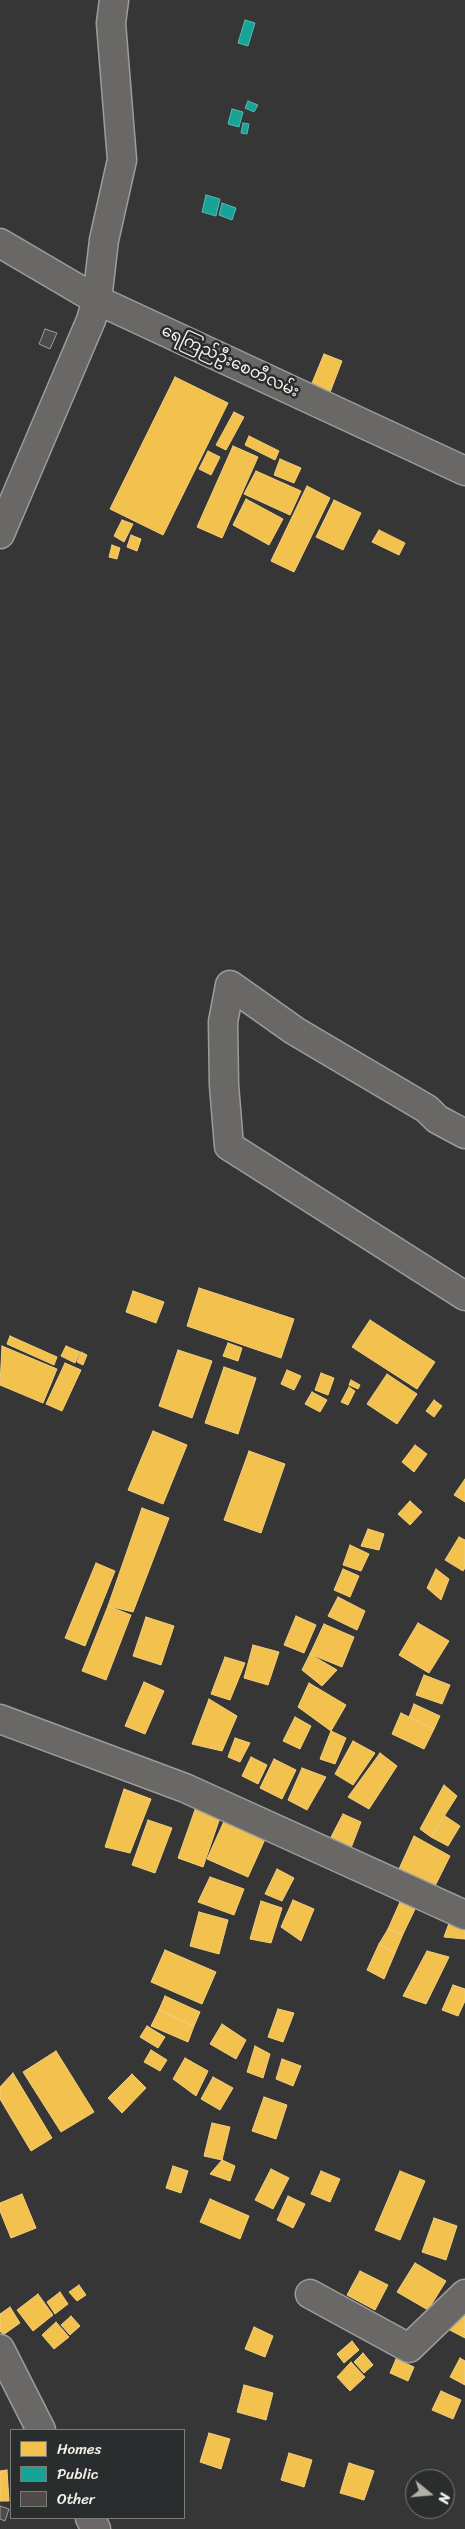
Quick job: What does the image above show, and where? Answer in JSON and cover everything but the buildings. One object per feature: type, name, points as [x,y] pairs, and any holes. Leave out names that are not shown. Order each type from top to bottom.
[{"type":"street","points":[[1,526],[62,392],[91,320],[97,300],[104,240],[122,160],[111,23],[114,0]]},
{"type":"street","name":"ရေကြည်ဦးစေတီလမ်း","points":[[0,243],[97,300],[465,471]]},
{"type":"street","points":[[465,1134],[437,1119],[427,1109],[295,1031],[230,986],[223,1022],[224,1085],[229,1146],[465,1296]]},
{"type":"street","points":[[0,1719],[185,1788],[465,1915]]},
{"type":"street","points":[[310,2294],[409,2348],[465,2294]]},
{"type":"street","points":[[0,2349],[40,2429]]}]
